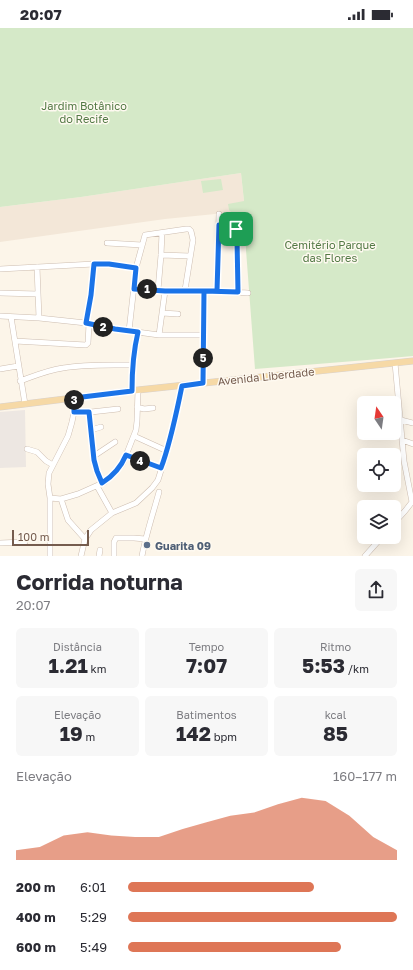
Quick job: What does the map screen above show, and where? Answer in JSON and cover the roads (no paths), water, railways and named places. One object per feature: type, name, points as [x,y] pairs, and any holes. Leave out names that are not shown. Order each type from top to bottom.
[{"type":"main road","name":"Avenida Liberdade","points":[[0,407],[135,390],[413,362]]},
{"type":"street","points":[[217,291],[219,214]]},
{"type":"street","points":[[219,225],[234,227],[236,232],[238,292]]},
{"type":"street","points":[[129,332],[136,268],[145,235],[189,229],[191,231],[190,256],[185,290]]},
{"type":"street","points":[[158,290],[162,233]]},
{"type":"street","points":[[107,243],[142,245]]},
{"type":"street","points":[[161,255],[190,256]]},
{"type":"street","points":[[0,269],[94,264],[109,264],[136,268]]},
{"type":"street","points":[[15,341],[82,346],[87,345],[94,264]]},
{"type":"street","points":[[37,267],[38,318]]},
{"type":"street","points":[[134,289],[248,293]]},
{"type":"street","points":[[159,335],[165,291]]},
{"type":"street","points":[[203,383],[204,291]]},
{"type":"street","points":[[0,293],[38,294]]},
{"type":"street","points":[[162,313],[178,314]]},
{"type":"street","points":[[0,316],[38,318],[88,324],[129,332],[159,335],[204,335]]},
{"type":"street","points":[[11,317],[20,381],[25,404]]},
{"type":"street","points":[[50,498],[61,499],[97,486],[112,476],[123,463],[134,436],[137,421],[132,365],[138,332]]},
{"type":"street","points":[[395,363],[398,396]]},
{"type":"street","points":[[20,381],[63,367],[132,365]]},
{"type":"street","points":[[0,369],[18,366]]},
{"type":"street","points":[[82,556],[86,539],[91,530],[112,513],[136,503],[158,480],[172,433],[182,386]]},
{"type":"street","points":[[50,556],[49,473],[68,436],[74,412],[74,398]]},
{"type":"street","points":[[137,408],[153,408]]},
{"type":"street","points":[[74,412],[118,409]]},
{"type":"street","points":[[89,412],[94,456],[97,471],[102,483]]},
{"type":"street","points":[[401,515],[412,503],[410,484],[404,461],[401,420],[413,423]]},
{"type":"street","points":[[91,430],[101,427]]},
{"type":"street","points":[[134,436],[167,451]]},
{"type":"street","points":[[402,440],[413,444]]},
{"type":"street","points":[[94,456],[115,442]]},
{"type":"street","points":[[27,449],[37,452],[46,461],[53,465]]},
{"type":"street","points":[[126,455],[161,468]]},
{"type":"street","points":[[97,486],[112,513]]},
{"type":"street","points":[[142,556],[145,539],[152,520],[158,492]]},
{"type":"street","points":[[61,499],[68,520],[86,539]]},
{"type":"street","points":[[114,556],[114,542],[116,538],[145,539]]},
{"type":"street","points":[[0,543],[25,542]]},
{"type":"street","points":[[365,556],[376,544]]},
{"type":"street","points":[[99,556],[100,550]]},
{"type":"place","name":"Guarita 09","points":[[147,545]]},
{"type":"park label","name":"Jardim Botânico do Recife","points":[[84,111]]},
{"type":"park label","name":"Cemitério Parque das Flores","points":[[330,250]]}]
